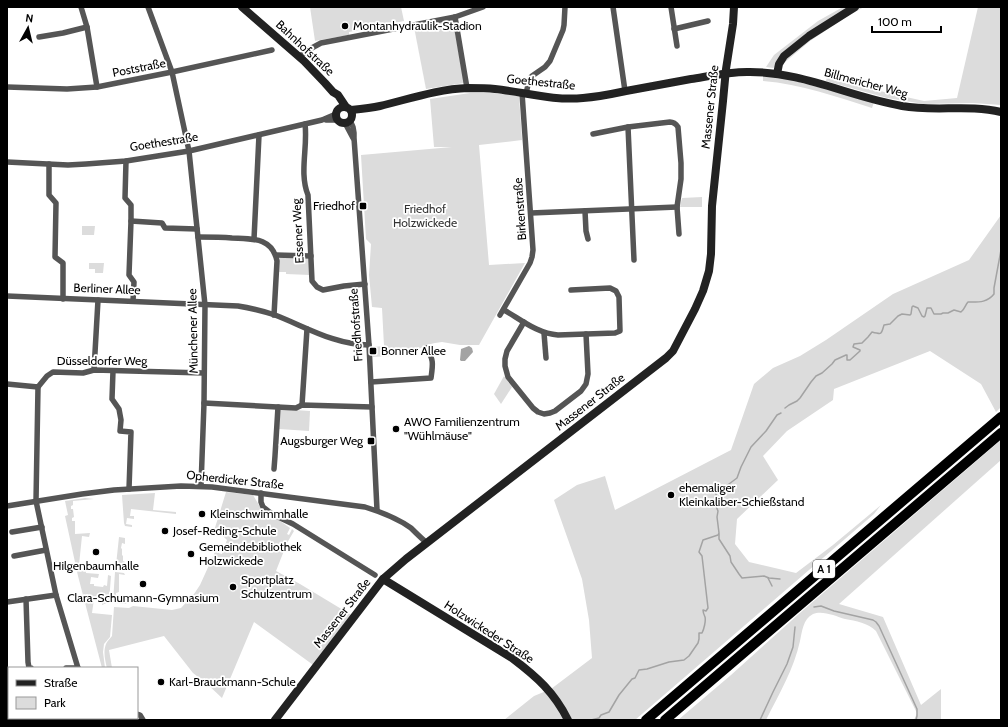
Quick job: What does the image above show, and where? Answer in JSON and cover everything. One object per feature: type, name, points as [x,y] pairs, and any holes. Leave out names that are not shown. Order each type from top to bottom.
[{"type":"highway","name":"A 1","points":[[646,720],[1001,417]]},
{"type":"highway","name":"A 1","points":[[665,720],[1001,432]]},
{"type":"street","points":[[81,7],[87,27],[97,87]]},
{"type":"street","name":"Münchener Allee","points":[[148,7],[172,72],[189,152],[206,305],[201,486]]},
{"type":"street","name":"Bahnhofstraße","points":[[242,7],[299,57],[333,92],[338,95],[345,115]]},
{"type":"street","points":[[299,57],[321,43],[455,17],[483,7]]},
{"type":"street","points":[[524,93],[532,76],[545,67],[550,61],[563,30],[565,7]]},
{"type":"street","points":[[613,7],[625,91]]},
{"type":"street","points":[[671,7],[677,46]]},
{"type":"street","name":"Massener Straße","points":[[275,720],[383,579],[406,559],[654,368],[673,351],[686,328],[703,290],[709,271],[711,254],[712,206],[726,73],[734,21],[734,7]]},
{"type":"street","points":[[777,74],[779,64],[784,56],[809,36],[855,7]]},
{"type":"street","points":[[455,17],[467,88]]},
{"type":"street","points":[[674,29],[708,21]]},
{"type":"street","points":[[39,37],[87,27]]},
{"type":"street","name":"Poststraße","points":[[7,87],[67,90],[97,87],[272,50]]},
{"type":"street","name":"Billmericher Weg","points":[[726,73],[749,72],[796,77],[900,106],[924,109],[976,108],[1001,112]]},
{"type":"street","name":"Goethestraße","points":[[7,162],[86,164],[126,161],[189,152],[345,115],[433,92],[467,88],[494,89],[551,98],[583,98],[602,96],[726,73]]},
{"type":"street","name":"Birkenstraße","points":[[524,93],[534,246],[532,257],[502,312],[524,322]]},
{"type":"street","name":"Friedhofstraße","points":[[345,115],[354,138],[369,345],[377,510]]},
{"type":"street","points":[[593,134],[628,127],[670,122],[677,125],[681,163],[681,179],[677,207],[679,234]]},
{"type":"street","name":"Essener Weg","points":[[305,124],[305,187],[308,195],[312,281],[315,286],[327,289],[365,284]]},
{"type":"street","points":[[628,127],[634,260]]},
{"type":"street","points":[[254,239],[259,135]]},
{"type":"street","points":[[126,161],[125,198],[131,205],[132,221],[129,275],[134,282],[133,302]]},
{"type":"street","points":[[49,164],[49,195],[56,203],[55,257],[63,263],[63,298]]},
{"type":"street","points":[[531,213],[677,207]]},
{"type":"street","points":[[585,211],[588,239]]},
{"type":"street","points":[[132,221],[162,223],[165,228],[197,228]]},
{"type":"street","points":[[198,236],[254,239],[265,243],[272,249],[276,255],[277,261],[274,315]]},
{"type":"street","points":[[276,255],[311,256]]},
{"type":"street","points":[[572,290],[610,288],[616,291],[619,297],[620,331],[615,333],[586,334],[558,335],[544,333],[524,322],[506,355],[505,362],[510,380],[535,411],[542,413],[550,413],[555,411],[578,394],[585,386],[588,374],[586,334]]},
{"type":"street","name":"Berliner Allee","points":[[7,296],[206,305]]},
{"type":"street","points":[[94,370],[98,300]]},
{"type":"street","points":[[206,305],[250,308],[274,315],[340,341],[369,345]]},
{"type":"street","points":[[302,405],[307,329]]},
{"type":"street","points":[[544,333],[546,358]]},
{"type":"street","points":[[371,382],[431,378],[432,356],[426,348]]},
{"type":"street","name":"Düsseldorfer Weg","points":[[38,387],[47,376],[53,372],[83,373],[94,370],[204,373]]},
{"type":"street","points":[[113,371],[112,399],[119,409],[121,420],[120,431],[131,432],[130,489]]},
{"type":"street","points":[[7,384],[38,387],[36,501],[56,594],[78,667]]},
{"type":"street","points":[[204,403],[296,408],[302,405],[372,407]]},
{"type":"street","points":[[274,469],[278,407]]},
{"type":"street","name":"Opherdicker Straße","points":[[7,506],[82,494],[130,489],[201,486],[365,507],[377,510],[403,523],[427,543]]},
{"type":"street","points":[[261,493],[261,502],[263,507],[272,514],[293,524],[375,575]]},
{"type":"street","points":[[12,532],[42,527]]},
{"type":"street","points":[[14,556],[46,550]]},
{"type":"street","name":"Holzwickeder Straße","points":[[383,579],[512,658],[528,670],[542,682],[555,697],[568,720]]},
{"type":"street","points":[[7,602],[56,594]]},
{"type":"street","points":[[26,599],[29,667]]},
{"type":"green space","name":"Montanhydraulik-Stadion","points":[[310,7],[401,7],[404,21],[349,32],[349,35],[315,41]]},
{"type":"green space","points":[[843,7],[864,7],[810,41],[784,63],[773,68],[766,67],[774,55],[818,21]]},
{"type":"green space","points":[[978,7],[1001,7],[1001,105],[973,103],[924,104],[887,98],[826,81],[827,77],[924,101],[957,98]]},
{"type":"green space","points":[[453,20],[464,83],[426,89],[414,27]]},
{"type":"green space","points":[[763,76],[784,78],[874,102],[872,108],[805,88],[763,81]]},
{"type":"green space","name":"Friedhof Holzwickede","points":[[470,93],[493,93],[519,96],[522,140],[479,145],[489,265],[525,263],[479,345],[460,345],[442,342],[426,345],[408,355],[373,357],[373,347],[384,346],[382,308],[372,307],[369,275],[371,244],[366,239],[361,155],[452,147],[434,147],[430,99]]},
{"type":"green space","points":[[702,197],[702,207],[680,207],[682,198]]},
{"type":"green space","points":[[1001,215],[1001,407],[996,412],[981,384],[930,351],[834,389],[833,400],[787,431],[763,456],[778,480],[737,519],[735,544],[749,562],[796,573],[833,545],[881,505],[874,514],[635,720],[504,720],[534,696],[551,689],[592,658],[589,620],[582,579],[554,500],[577,485],[605,476],[615,510],[731,450],[754,384],[773,368],[800,356],[826,340],[893,294],[969,260]]},
{"type":"green space","points":[[82,226],[95,226],[94,235],[82,235]]},
{"type":"green space","points":[[281,257],[307,258],[309,260],[310,275],[286,274],[286,272],[279,272],[279,259]]},
{"type":"green space","points":[[89,263],[104,263],[103,273],[95,273],[95,269],[89,269]]},
{"type":"green space","points":[[504,376],[512,387],[501,404],[494,394]]},
{"type":"green space","points":[[280,409],[310,411],[309,431],[279,429]]},
{"type":"green space","points":[[1001,440],[1001,460],[839,604],[883,617],[921,705],[941,689],[941,720],[914,720],[917,713],[876,631],[862,623],[829,614],[817,613],[810,616],[805,622],[794,662],[766,720],[678,720],[801,612]]},
{"type":"green space","points":[[226,492],[253,495],[262,510],[290,528],[287,534],[289,535],[292,529],[294,531],[287,543],[276,571],[353,616],[316,667],[254,622],[222,698],[193,673],[164,636],[109,650],[112,667],[107,667],[105,650],[106,643],[112,636],[114,607],[129,608],[133,606],[172,610],[181,608],[200,585],[215,552],[222,554],[227,540],[221,534],[214,531]]},
{"type":"green space","points":[[155,493],[153,510],[176,512],[176,514],[131,509],[130,516],[134,516],[134,519],[127,518],[126,524],[132,525],[132,527],[125,526],[122,495]]},
{"type":"green space","points":[[85,498],[94,499],[73,501],[71,509],[73,509],[74,517],[72,518],[72,521],[75,521],[75,534],[90,533],[89,537],[82,536],[79,565],[86,566],[86,573],[99,574],[98,578],[91,577],[90,584],[94,584],[94,586],[107,586],[108,575],[111,576],[109,602],[102,605],[102,599],[94,599],[92,613],[112,615],[110,637],[104,644],[103,652],[105,667],[102,667],[78,576],[65,516],[68,515],[65,501]]},
{"type":"green space","points":[[119,537],[125,538],[125,544],[122,543],[121,548],[123,561],[125,562],[122,569],[118,568],[116,565]]},
{"type":"green space","points":[[115,572],[124,573],[125,575],[119,574],[119,592],[116,593],[116,600],[117,602],[127,601],[126,604],[113,602]]},
{"type":"shaded area","points":[[469,346],[472,348],[473,352],[465,361],[461,361],[461,349]]},
{"type":"waterway","points":[[785,408],[797,401],[816,376],[822,373],[835,360],[846,355],[847,360],[850,360],[860,351],[853,347],[854,344],[862,343],[872,332],[881,333],[884,325],[890,324],[898,316],[902,314],[910,315],[913,306],[918,308],[924,317],[927,308],[931,308],[934,314],[948,313],[954,310],[961,312],[968,302],[982,301],[991,297],[994,294],[1001,250]]},
{"type":"waterway","points":[[591,720],[599,718],[601,715],[609,712],[619,695],[632,679],[635,678],[639,670],[669,662],[684,660],[689,656],[698,643],[699,633],[702,633],[705,623],[703,610],[706,611],[708,608],[702,556],[699,552],[703,540],[718,535],[719,533],[716,493],[737,478],[751,447],[766,431],[777,415],[781,413]]},
{"type":"waterway","points":[[719,534],[719,539],[730,556],[731,562],[742,578],[764,576],[780,579]]},
{"type":"waterway","points":[[768,578],[772,586]]},
{"type":"waterway","points":[[814,607],[821,606],[876,622],[917,709],[916,720]]},
{"type":"waterway","points":[[760,720],[787,664],[793,647],[795,627]]},
{"type":"place","name":"Montanhydraulik-Stadion","points":[[345,26]]},
{"type":"place","name":"Friedhof","points":[[363,206]]},
{"type":"place","name":"Bonner Allee","points":[[373,351]]},
{"type":"place","name":"AWO Familienzentrum \"Wühlmäuse\"","points":[[396,429]]},
{"type":"place","name":"Augsburger Weg","points":[[371,441]]},
{"type":"place","name":"ehemaliger Kleinkaliber-Schießstand","points":[[671,495]]},
{"type":"place","name":"Kleinschwimmhalle","points":[[202,514]]},
{"type":"place","name":"Josef-Reding-Schule","points":[[165,531]]},
{"type":"place","name":"Hilgenbaumhalle","points":[[96,552]]},
{"type":"place","name":"Gemeindebibliothek Holzwickede","points":[[191,554]]},
{"type":"place","name":"Clara-Schumann-Gymnasium","points":[[143,584]]},
{"type":"place","name":"Sportplatz Schulzentrum","points":[[233,587]]},
{"type":"place","name":"Karl-Brauckmann-Schule","points":[[161,682]]}]
